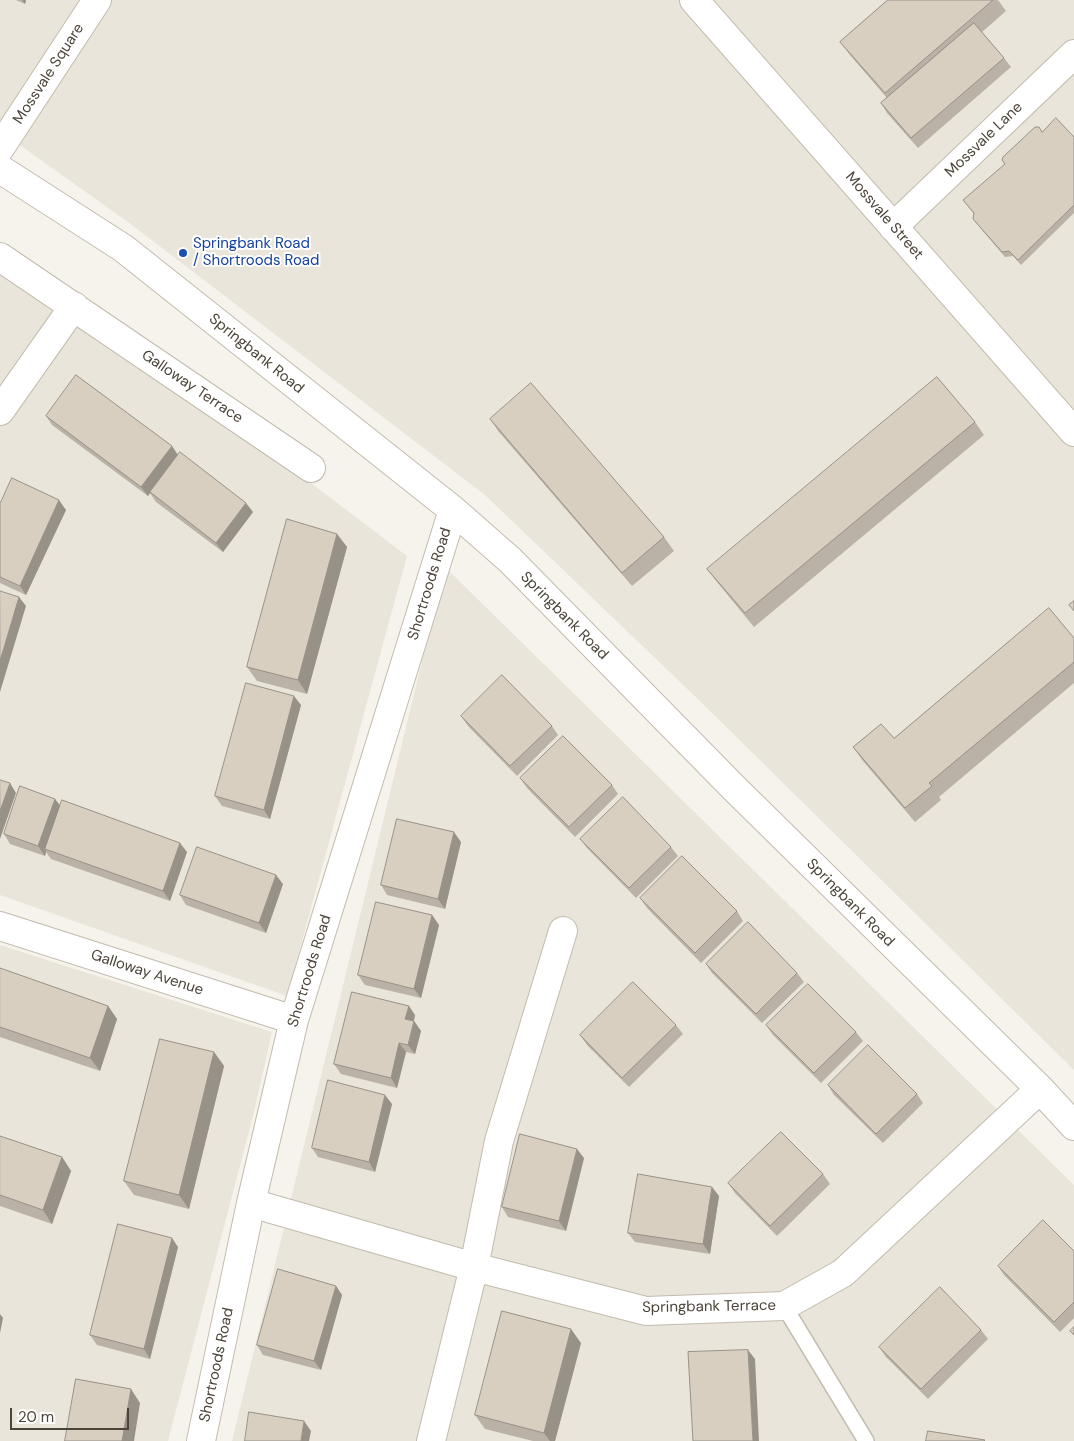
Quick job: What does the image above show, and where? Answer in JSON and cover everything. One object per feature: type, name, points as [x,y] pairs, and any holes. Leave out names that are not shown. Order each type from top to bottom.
[{"type":"street","name":"Mossvale Square","points":[[0,148],[97,0]]},
{"type":"street","name":"Mossvale Street","points":[[694,0],[1074,432]]},
{"type":"street","name":"Mossvale Lane","points":[[893,227],[1074,54]]},
{"type":"street","name":"Springbank Road","points":[[0,169],[123,248],[421,483],[510,560],[733,787],[1040,1089],[1074,1126]]},
{"type":"street","name":"Galloway Terrace","points":[[0,256],[311,468]]},
{"type":"street","points":[[0,411],[74,306]]},
{"type":"street","name":"Shortroods Road","points":[[201,1441],[251,1203],[294,1020],[453,510]]},
{"type":"street","name":"Galloway Avenue","points":[[0,926],[294,1020]]},
{"type":"street","points":[[432,1441],[474,1267],[499,1142],[563,931]]},
{"type":"street","name":"Springbank Terrace","points":[[251,1203],[474,1267],[646,1311],[784,1306],[843,1273],[1040,1089]]},
{"type":"lane","points":[[784,1306],[866,1441]]},
{"type":"shaded area","points":[[0,0],[1074,0],[1074,1070],[703,704],[485,495],[128,222],[0,131]]},
{"type":"shaded area","points":[[0,259],[107,328],[407,556],[287,996],[0,895]]},
{"type":"shaded area","points":[[445,567],[1074,1185],[1074,1441],[232,1441]]},
{"type":"shaded area","points":[[0,945],[272,1032],[254,1112],[168,1441],[0,1441]]},
{"type":"building","points":[[888,0],[993,0],[885,93],[840,42]]},
{"type":"building","points":[[974,23],[1004,58],[911,138],[881,103]]},
{"type":"building","points":[[1056,118],[1074,137],[1074,205],[1018,260],[1009,251],[1002,252],[973,219],[974,213],[963,200],[1005,164],[1002,160],[1003,157],[1035,127],[1039,127],[1042,132]]},
{"type":"building","points":[[76,375],[172,446],[141,487],[46,416]]},
{"type":"building","points":[[937,377],[975,422],[745,613],[707,569]]},
{"type":"building","points":[[531,383],[664,537],[622,573],[490,419]]},
{"type":"building","points":[[180,452],[246,503],[216,543],[150,492]]},
{"type":"building","points":[[12,478],[59,500],[20,586],[0,577],[0,504]]},
{"type":"building","points":[[287,519],[337,534],[298,680],[247,667]]},
{"type":"building","points":[[0,591],[19,597],[0,661]]},
{"type":"building","points":[[1074,601],[1074,611],[1069,605]]},
{"type":"building","points":[[1049,608],[1074,638],[1074,662],[929,783],[932,786],[905,808],[853,747],[881,724],[894,738]]},
{"type":"building","points":[[502,675],[552,726],[510,766],[461,716]]},
{"type":"building","points":[[246,683],[294,696],[264,810],[215,796]]},
{"type":"building","points":[[563,736],[612,785],[569,827],[520,778]]},
{"type":"building","points":[[0,780],[10,783],[0,811]]},
{"type":"building","points":[[20,786],[55,799],[38,846],[4,834]]},
{"type":"building","points":[[623,797],[671,847],[629,888],[580,839]]},
{"type":"building","points":[[62,800],[180,843],[163,891],[45,849]]},
{"type":"building","points":[[397,819],[454,832],[438,899],[381,885]]},
{"type":"building","points":[[197,847],[276,875],[259,923],[180,895]]},
{"type":"building","points":[[682,856],[737,911],[695,953],[640,898]]},
{"type":"building","points":[[376,902],[432,915],[414,989],[358,975]]},
{"type":"building","points":[[748,922],[797,973],[756,1014],[706,964]]},
{"type":"building","points":[[0,968],[108,1006],[90,1058],[0,1027]]},
{"type":"building","points":[[633,982],[676,1025],[622,1078],[580,1035]]},
{"type":"building","points":[[808,984],[856,1032],[814,1073],[766,1025]]},
{"type":"building","points":[[352,992],[409,1006],[405,1019],[414,1021],[408,1045],[399,1043],[391,1078],[334,1064]]},
{"type":"building","points":[[160,1039],[214,1052],[179,1195],[124,1181]]},
{"type":"building","points":[[868,1045],[917,1094],[876,1134],[828,1085]]},
{"type":"building","points":[[328,1080],[385,1095],[369,1162],[312,1148]]},
{"type":"building","points":[[781,1132],[823,1174],[770,1226],[728,1183]]},
{"type":"building","points":[[520,1134],[577,1149],[559,1221],[502,1207]]},
{"type":"building","points":[[0,1136],[62,1157],[43,1210],[0,1195]]},
{"type":"building","points":[[638,1174],[712,1187],[703,1244],[628,1233]]},
{"type":"building","points":[[1043,1220],[1074,1251],[1074,1302],[1054,1322],[998,1266]]},
{"type":"building","points":[[118,1224],[172,1238],[144,1349],[90,1335]]},
{"type":"building","points":[[278,1269],[336,1286],[314,1361],[257,1345]]},
{"type":"building","points":[[940,1287],[981,1330],[921,1389],[879,1347]]},
{"type":"building","points":[[502,1311],[571,1329],[544,1433],[475,1415]]},
{"type":"building","points":[[1074,1327],[1074,1335],[1070,1331]]},
{"type":"building","points":[[748,1350],[753,1441],[693,1441],[688,1352]]},
{"type":"building","points":[[76,1379],[131,1389],[122,1441],[65,1441]]},
{"type":"building","points":[[249,1412],[304,1421],[301,1441],[245,1441]]},
{"type":"building","points":[[928,1431],[985,1440],[926,1441]]},
{"type":"place","name":"Springbank Road / Shortroods Road","points":[[183,253]]}]
